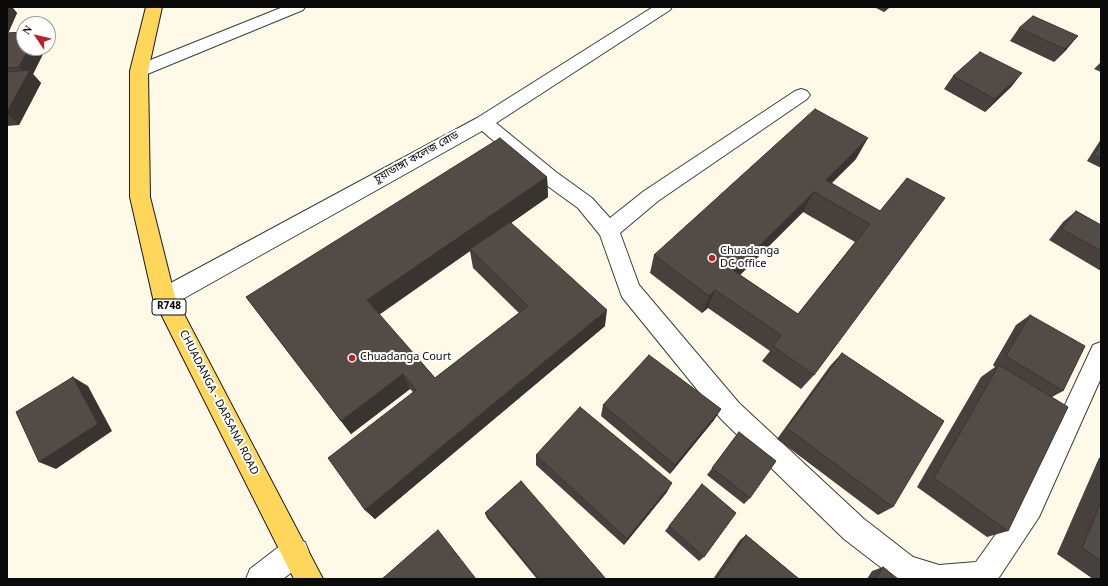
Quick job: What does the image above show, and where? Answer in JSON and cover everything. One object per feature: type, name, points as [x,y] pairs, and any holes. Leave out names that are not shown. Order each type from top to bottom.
[{"type":"main road","name":"CHUADANGA - DARSANA ROAD","points":[[154,7],[139,71],[140,197],[164,298],[309,579]]},
{"type":"street","points":[[139,71],[297,7]]},
{"type":"street","name":"চুয়াডাঙ্গা কলেজ রোড","points":[[164,298],[483,122],[664,7]]},
{"type":"street","points":[[609,231],[651,196],[801,95]]},
{"type":"street","points":[[483,122],[549,177],[585,204],[609,231],[630,290],[730,411],[854,529],[906,569],[939,579],[982,576],[1030,508],[1101,352]]},
{"type":"street","points":[[260,579],[295,552]]},
{"type":"building","points":[[1033,16],[1078,36],[1065,49],[1019,28]]},
{"type":"building","points":[[16,32],[16,56],[25,56],[19,67],[7,68],[7,33]]},
{"type":"building","points":[[980,52],[1022,73],[995,99],[953,76]]},
{"type":"building","points":[[30,70],[7,112],[7,72]]},
{"type":"building","name":"Chuadanga DC office","points":[[815,109],[868,138],[826,180],[880,211],[907,178],[945,198],[814,375],[773,346],[781,335],[715,290],[709,296],[654,255]],"holes":[[[814,192],[870,224],[798,314],[734,271]]]},
{"type":"building","name":"Chuadanga Court","points":[[500,138],[547,177],[367,300],[435,378],[528,306],[470,249],[510,222],[607,310],[365,510],[328,458],[416,390],[403,374],[341,421],[246,297]]},
{"type":"building","points":[[1101,143],[1101,158],[1094,155]]},
{"type":"building","points":[[1076,211],[1101,225],[1101,251],[1062,229]]},
{"type":"building","points":[[1030,315],[1085,346],[1063,391],[1006,356]]},
{"type":"building","points":[[842,353],[944,421],[893,507],[787,428]]},
{"type":"building","points":[[649,355],[721,409],[675,465],[603,405]]},
{"type":"building","points":[[999,365],[1068,407],[1008,531],[934,478]]},
{"type":"building","points":[[73,377],[98,424],[39,462],[16,412]]},
{"type":"building","points":[[580,407],[672,483],[627,539],[536,455]]},
{"type":"building","points":[[739,432],[776,461],[750,498],[712,468]]},
{"type":"building","points":[[521,481],[606,579],[539,579],[485,513]]},
{"type":"building","points":[[702,484],[736,513],[704,557],[669,526]]},
{"type":"building","points":[[1101,502],[1101,561],[1082,548]]},
{"type":"building","points":[[438,530],[476,579],[382,579]]},
{"type":"building","points":[[746,535],[799,579],[716,579]]},
{"type":"building","points":[[883,567],[898,579],[876,579]]},
{"type":"place","name":"Chuadanga DC office","points":[[712,258]]},
{"type":"place","name":"Chuadanga Court","points":[[352,358]]}]
